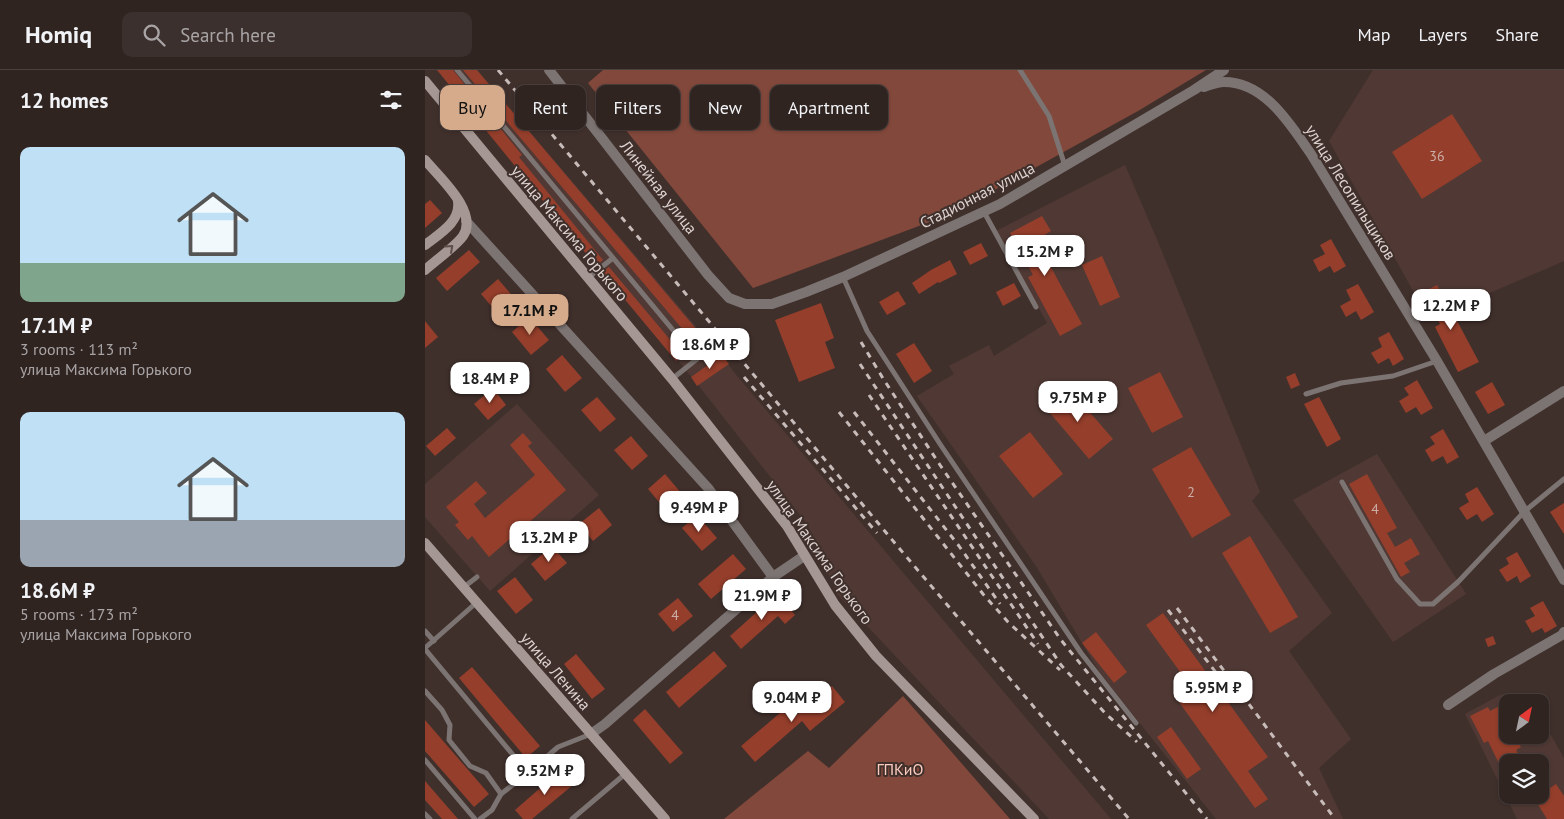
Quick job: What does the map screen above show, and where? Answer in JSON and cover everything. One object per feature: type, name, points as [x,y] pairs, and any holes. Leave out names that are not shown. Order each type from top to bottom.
[{"type":"street","name":"Линейная улица","points":[[549,70],[708,274],[729,298]]},
{"type":"street","name":"Стадионная улица","points":[[729,298],[745,304],[772,304],[843,277],[1000,204],[1194,90],[1224,70]]},
{"type":"street","name":"улица Максима Горького","points":[[425,81],[672,379],[787,526],[835,605],[876,656],[1034,819]]},
{"type":"street","name":"улица Лесопильщиков","points":[[1194,90],[1222,82],[1242,84],[1265,98],[1282,113],[1311,154],[1437,361],[1564,580]]},
{"type":"street","points":[[425,160],[456,196],[466,221],[463,237],[425,270]]},
{"type":"street","points":[[425,245],[452,222],[458,211],[459,203],[456,196]]},
{"type":"street","points":[[466,221],[708,488],[773,577]]},
{"type":"street","points":[[1484,442],[1564,391]]},
{"type":"street","name":"улица Ленина","points":[[425,543],[665,819]]},
{"type":"street","points":[[591,734],[605,724],[773,577],[804,556]]},
{"type":"street","points":[[1449,705],[1493,674],[1562,635],[1564,632]]},
{"type":"lane","points":[[457,70],[697,359],[672,379]]},
{"type":"lane","points":[[1020,70],[1049,116],[1066,166]]},
{"type":"lane","points":[[984,211],[1036,307]]},
{"type":"lane","points":[[589,278],[613,258]]},
{"type":"lane","points":[[843,277],[867,331],[940,444],[1081,653],[1136,723]]},
{"type":"lane","points":[[1307,394],[1341,384],[1393,376],[1437,361]]},
{"type":"lane","points":[[1342,482],[1397,579],[1420,604],[1433,604],[1452,588],[1525,511],[1564,478]]},
{"type":"lane","points":[[464,588],[477,577]]},
{"type":"lane","points":[[477,602],[425,649],[528,773]]},
{"type":"lane","points":[[425,630],[434,641]]},
{"type":"lane","points":[[425,691],[442,710],[450,725],[449,740],[471,766],[486,772],[501,794]]},
{"type":"lane","points":[[480,819],[492,810],[501,794],[558,747],[591,734]]},
{"type":"lane","points":[[425,760],[475,819]]},
{"type":"lane","points":[[572,819],[626,774]]},
{"type":"lane","points":[[425,814],[430,819]]},
{"type":"shaded area","points":[[439,70],[477,70],[490,85],[451,85]]},
{"type":"shaded area","points":[[1373,70],[1564,70],[1564,261],[1429,319],[1329,141]]},
{"type":"shaded area","points":[[505,103],[515,115],[515,130],[528,130],[1111,819],[1049,819],[837,594],[808,525],[699,386],[488,130],[505,130]]},
{"type":"shaded area","points":[[1125,165],[1260,492],[1252,501],[1332,613],[1289,651],[1351,739],[1319,768],[1343,819],[1216,819],[1100,673],[1036,566],[917,396],[954,374],[949,366],[989,345],[994,356],[1047,323],[996,231]]},
{"type":"shaded area","points":[[517,404],[599,495],[490,591],[425,517],[425,484]]},
{"type":"shaded area","points":[[1377,454],[1466,594],[1393,642],[1293,500]]},
{"type":"shaded area","points":[[1499,696],[1499,744],[1549,744],[1549,732],[1564,758],[1564,819],[1517,819],[1510,804],[1549,804],[1549,754],[1499,754],[1499,783],[1465,714]]},
{"type":"green space","points":[[603,70],[1206,70],[1138,111],[951,214],[753,288],[626,130],[680,130],[680,85],[596,85],[596,93],[588,83]]},
{"type":"green space","name":"ГПКиО","points":[[903,696],[1010,819],[724,819],[808,751],[829,768]]},
{"type":"building","points":[[437,70],[453,70],[465,85],[449,85]]},
{"type":"building","points":[[463,70],[477,70],[490,85],[476,85]]},
{"type":"building","points":[[505,103],[515,115],[515,130],[528,130],[703,337],[695,344],[505,120]]},
{"type":"building","points":[[1452,114],[1482,161],[1422,199],[1392,152]]},
{"type":"building","points":[[486,130],[502,130],[522,155],[519,157],[603,260],[596,266]]},
{"type":"building","points":[[430,200],[442,213],[425,228],[425,204]]},
{"type":"building","points":[[1042,216],[1051,231],[1036,240],[1082,324],[1060,336],[1028,277],[1033,275],[1010,233]]},
{"type":"building","points":[[1331,239],[1346,266],[1334,273],[1330,266],[1319,272],[1313,260],[1325,254],[1320,245]]},
{"type":"building","points":[[981,243],[988,256],[970,265],[963,252]]},
{"type":"building","points":[[469,250],[480,262],[447,291],[436,278]]},
{"type":"building","points":[[1102,256],[1120,297],[1100,306],[1082,265]]},
{"type":"building","points":[[950,260],[957,274],[938,282],[919,294],[912,283]]},
{"type":"building","points":[[609,267],[683,355],[676,361],[602,272]]},
{"type":"building","points":[[498,279],[516,300],[499,315],[481,294]]},
{"type":"building","points":[[1014,283],[1021,296],[1003,306],[996,292]]},
{"type":"building","points":[[1358,284],[1374,312],[1361,320],[1356,311],[1346,317],[1340,306],[1351,300],[1346,290]]},
{"type":"building","points":[[1437,285],[1479,362],[1458,372],[1435,327],[1440,324],[1423,292]]},
{"type":"building","points":[[898,291],[906,304],[887,315],[879,302]]},
{"type":"building","points":[[821,303],[834,338],[825,342],[835,368],[799,382],[775,320]]},
{"type":"building","points":[[529,317],[549,340],[531,355],[512,332]]},
{"type":"building","points":[[425,321],[438,337],[425,348]]},
{"type":"building","points":[[1389,332],[1404,359],[1393,366],[1389,358],[1378,364],[1371,353],[1382,347],[1378,338]]},
{"type":"building","points":[[914,343],[932,371],[914,383],[896,354]]},
{"type":"building","points":[[562,355],[582,378],[565,392],[546,369]]},
{"type":"building","points":[[722,355],[729,364],[697,386],[691,377]]},
{"type":"building","points":[[1160,372],[1183,417],[1152,433],[1128,388]]},
{"type":"building","points":[[1295,373],[1300,385],[1291,389],[1286,377]]},
{"type":"building","points":[[1417,380],[1433,408],[1421,415],[1416,407],[1406,413],[1399,401],[1409,395],[1404,388]]},
{"type":"building","points":[[1492,382],[1505,405],[1488,414],[1475,392]]},
{"type":"building","points":[[1067,386],[1113,439],[1089,459],[1044,406]]},
{"type":"building","points":[[493,388],[506,405],[488,420],[474,404]]},
{"type":"building","points":[[597,397],[616,419],[600,432],[581,410]]},
{"type":"building","points":[[1319,397],[1341,439],[1327,447],[1304,404]]},
{"type":"building","points":[[447,428],[456,438],[435,456],[426,446]]},
{"type":"building","points":[[1443,429],[1459,457],[1447,464],[1443,456],[1432,462],[1425,450],[1435,444],[1430,437]]},
{"type":"building","points":[[1030,432],[1063,474],[1033,498],[999,456]]},
{"type":"building","points":[[523,433],[532,443],[528,446],[566,490],[489,557],[472,536],[468,540],[455,525],[459,522],[446,507],[476,481],[487,493],[474,504],[485,518],[535,475],[510,445]]},
{"type":"building","points":[[631,436],[648,456],[632,470],[614,450]]},
{"type":"building","points":[[1191,447],[1231,515],[1192,538],[1152,469]]},
{"type":"building","points":[[665,474],[682,494],[665,509],[648,489]]},
{"type":"building","points":[[1367,474],[1397,528],[1387,533],[1395,547],[1411,538],[1420,554],[1404,563],[1410,572],[1401,577],[1349,484]]},
{"type":"building","points":[[1477,487],[1494,514],[1482,522],[1477,514],[1467,520],[1459,508],[1469,502],[1465,494]]},
{"type":"building","points":[[1564,503],[1564,534],[1550,512]]},
{"type":"building","points":[[599,508],[612,525],[593,541],[579,524]]},
{"type":"building","points":[[697,515],[717,538],[702,551],[682,528]]},
{"type":"building","points":[[1250,536],[1298,617],[1270,633],[1222,553]]},
{"type":"building","points":[[552,546],[567,563],[545,581],[531,564]]},
{"type":"building","points":[[1517,552],[1531,576],[1520,583],[1517,576],[1507,582],[1499,570],[1509,564],[1506,558]]},
{"type":"building","points":[[733,554],[746,569],[711,599],[698,584]]},
{"type":"building","points":[[515,577],[533,600],[516,614],[497,591]]},
{"type":"building","points":[[777,594],[795,615],[785,624],[778,616],[741,649],[730,636]]},
{"type":"building","points":[[678,598],[693,616],[673,632],[658,614]]},
{"type":"building","points":[[1543,601],[1557,626],[1545,633],[1542,628],[1532,633],[1525,621],[1535,616],[1530,608]]},
{"type":"building","points":[[1163,613],[1268,757],[1248,771],[1268,799],[1255,808],[1179,702],[1194,691],[1146,625]]},
{"type":"building","points":[[1096,632],[1127,672],[1114,683],[1082,643]]},
{"type":"building","points":[[1493,636],[1496,644],[1488,647],[1485,639]]},
{"type":"building","points":[[714,651],[727,666],[679,708],[666,692]]},
{"type":"building","points":[[576,654],[605,689],[592,699],[564,664]]},
{"type":"building","points":[[472,667],[540,746],[526,758],[459,678]]},
{"type":"building","points":[[832,686],[845,702],[810,731],[802,721],[755,762],[741,746],[787,707],[795,716]]},
{"type":"building","points":[[1499,706],[1499,744],[1519,744],[1521,747],[1516,750],[1518,754],[1499,754],[1499,764],[1488,741],[1484,743],[1470,716],[1488,707],[1490,711]]},
{"type":"building","points":[[645,709],[683,753],[670,764],[633,720]]},
{"type":"building","points":[[425,720],[489,794],[474,807],[425,751]]},
{"type":"building","points":[[1171,727],[1201,769],[1187,779],[1157,737]]},
{"type":"building","points":[[561,770],[573,785],[532,819],[523,819],[515,810]]},
{"type":"building","points":[[425,781],[458,819],[442,819],[425,800]]},
{"type":"building","points":[[1556,784],[1564,796],[1564,819],[1547,819],[1538,804],[1549,804],[1549,789]]},
{"type":"railway","points":[[498,70],[1129,819]]},
{"type":"railway","points":[[861,342],[940,465],[1061,640],[1207,819]]},
{"type":"railway","points":[[860,364],[1061,665],[1105,713],[1137,742]]},
{"type":"railway","points":[[744,377],[877,533]]},
{"type":"railway","points":[[869,395],[1038,644]]},
{"type":"railway","points":[[839,412],[983,594],[1008,622],[1060,670]]},
{"type":"railway","points":[[854,412],[959,546],[1000,604]]},
{"type":"railway","points":[[1177,608],[1335,819]]},
{"type":"railway","points":[[1168,610],[1237,700]]}]
